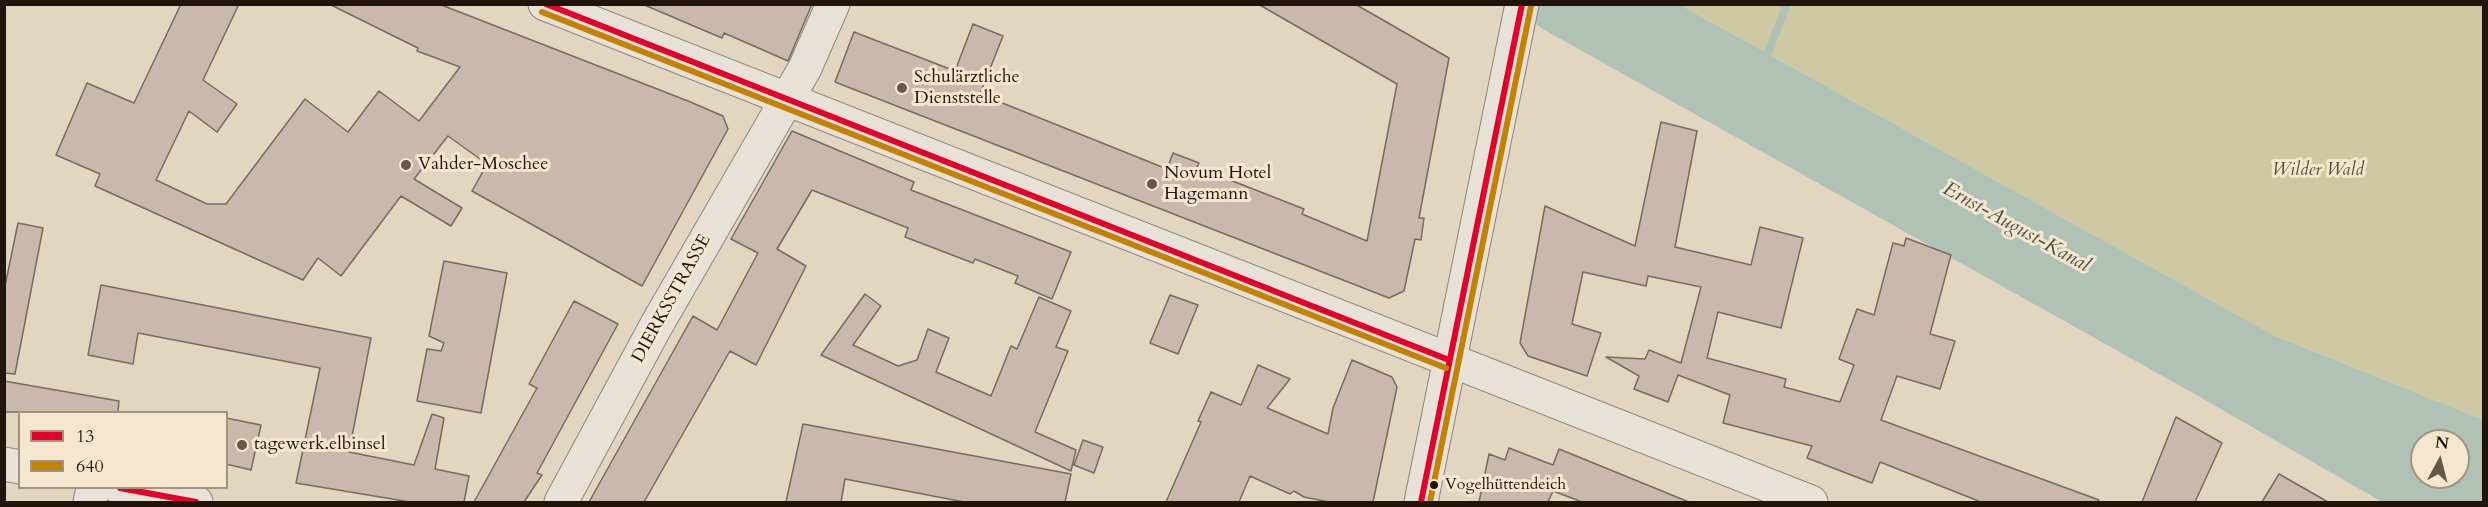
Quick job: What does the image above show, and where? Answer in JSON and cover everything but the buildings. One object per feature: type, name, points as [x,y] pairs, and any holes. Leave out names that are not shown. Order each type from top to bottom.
[{"type":"street","name":"DIERKSSTRASSE","points":[[561,502],[656,326],[805,68],[833,4]]},
{"type":"street","points":[[1421,502],[1522,4]]},
{"type":"street","points":[[566,8],[786,98],[1811,502]]},
{"type":"street","points":[[125,489],[196,502]]},
{"type":"green space","name":"Wilder Wald","points":[[1680,5],[2483,5],[2483,420],[2275,336]]},
{"type":"water","name":"Ernst-August-Kanal","points":[[1515,5],[1680,5],[2275,336],[2483,420],[2483,502],[2382,502],[2200,397],[1541,28]]},
{"type":"waterway","points":[[1764,63],[1787,4]]},
{"type":"transit line","name":"13","points":[[546,4],[1449,360]]},
{"type":"transit line","name":"13","points":[[1421,502],[1522,4]]},
{"type":"transit line","name":"640","points":[[1430,502],[1531,6]]},
{"type":"transit line","name":"640","points":[[542,12],[1446,368]]},
{"type":"transit line","name":"13","points":[[125,489],[196,502]]},
{"type":"place","name":"Schulärztliche Dienststelle","points":[[902,88]]},
{"type":"place","name":"Vahder-Moschee","points":[[406,165]]},
{"type":"place","name":"Novum Hotel Hagemann","points":[[1152,184]]},
{"type":"place","name":"tagewerk.elbinsel","points":[[242,445]]},
{"type":"place","name":"Vogelhüttendeich","points":[[1434,485]]}]
